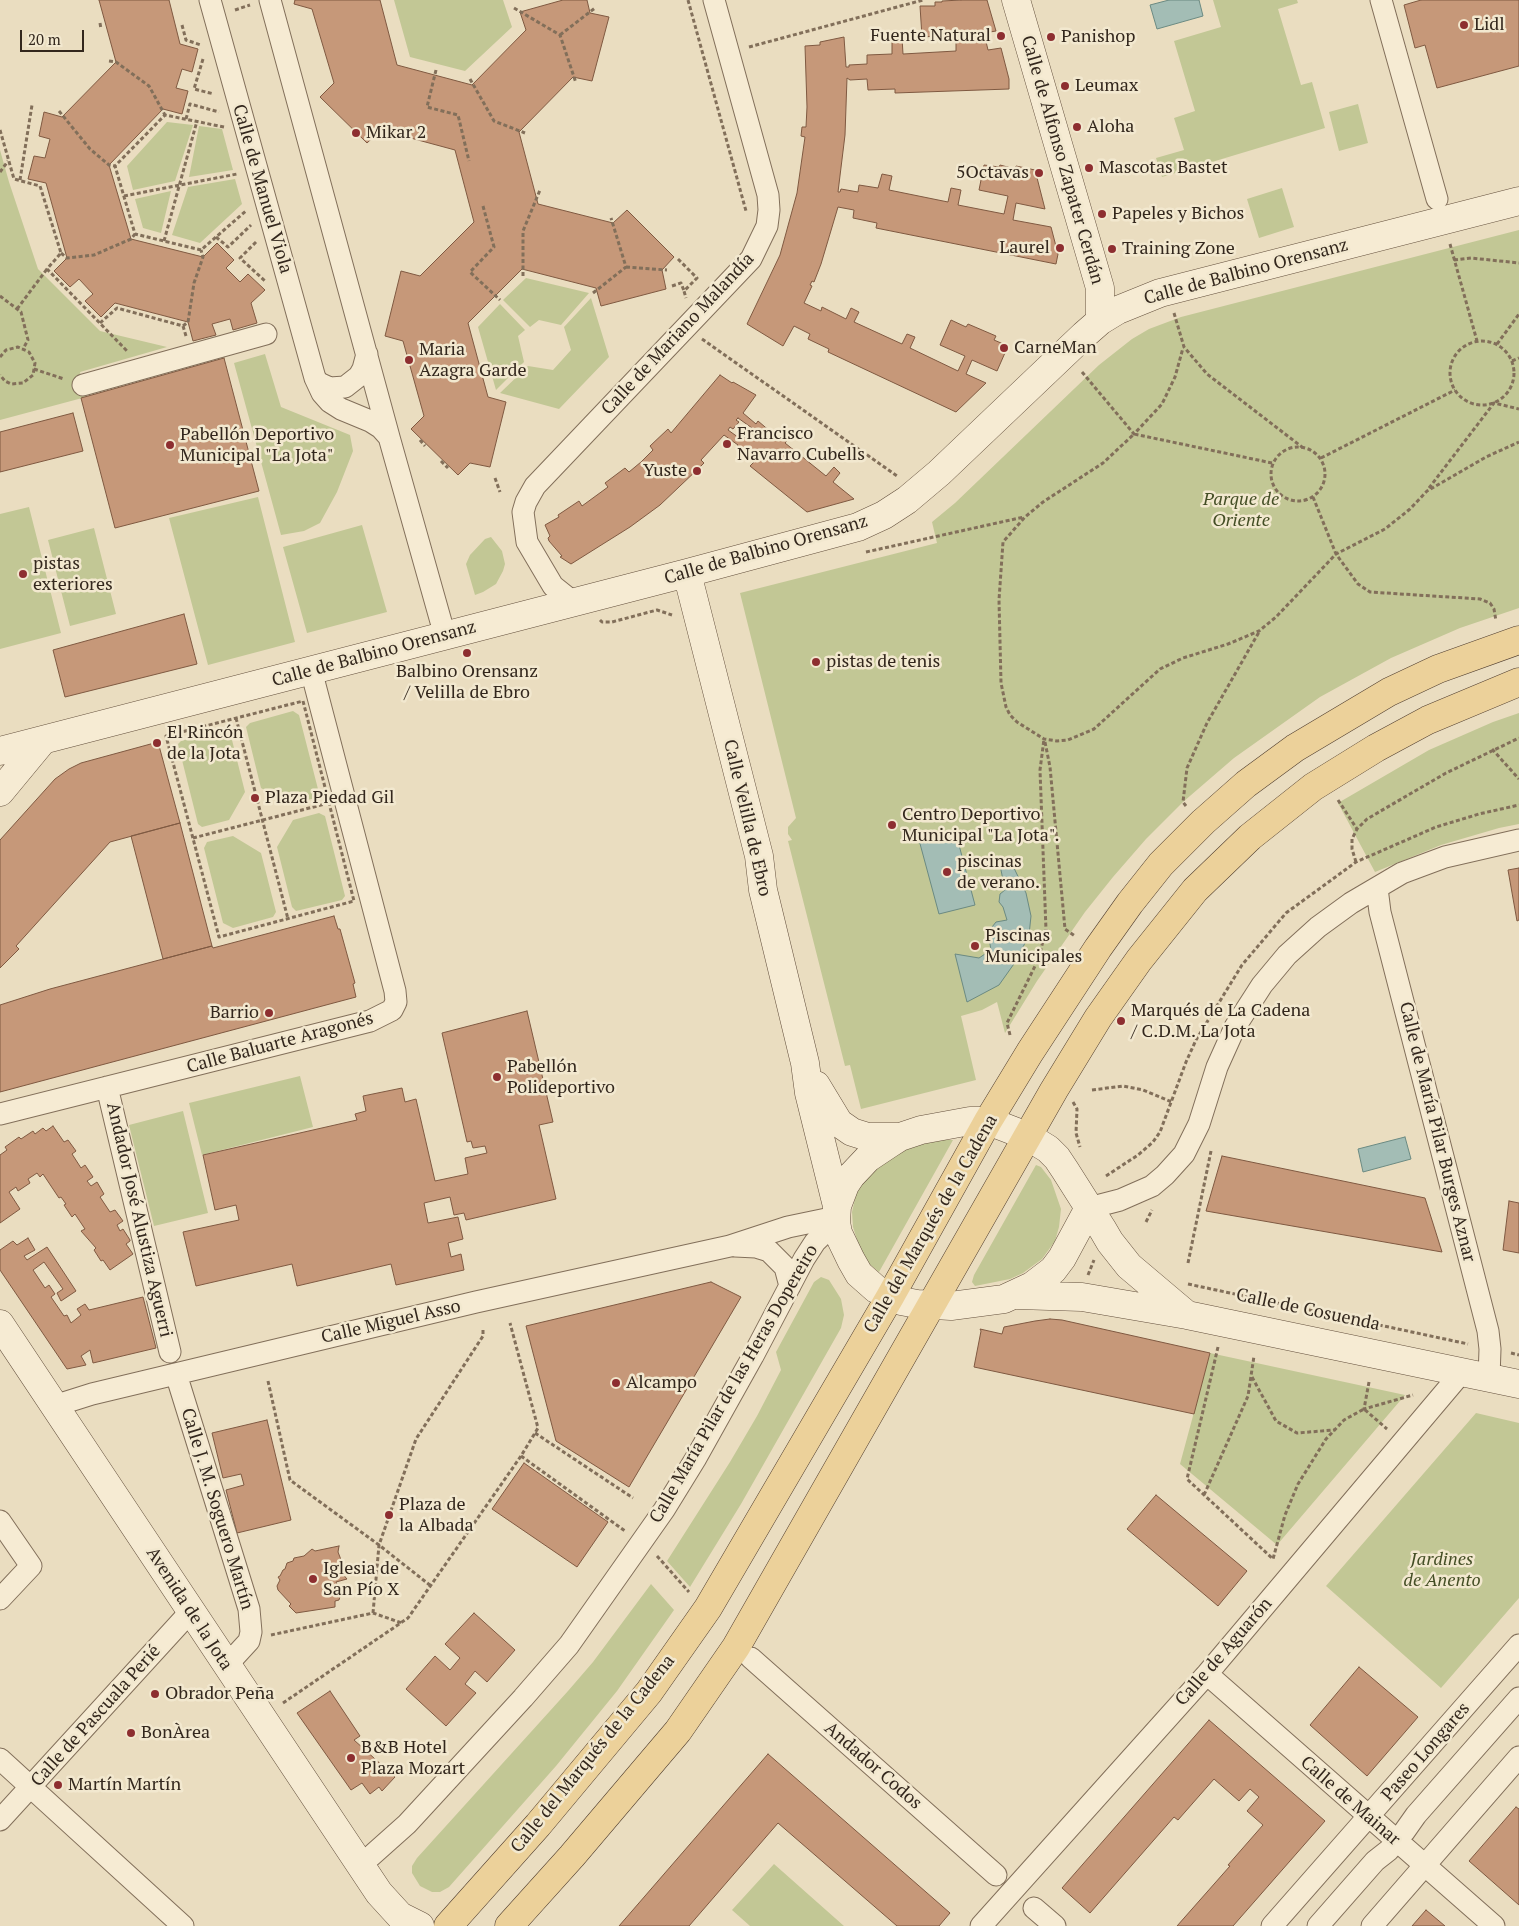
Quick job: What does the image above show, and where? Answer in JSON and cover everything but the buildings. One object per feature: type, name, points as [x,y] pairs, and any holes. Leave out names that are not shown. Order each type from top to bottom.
[{"type":"main road","name":"Calle del Marqués de la Cadena","points":[[448,1926],[538,1825],[649,1692],[708,1608],[890,1296],[988,1121],[1073,985],[1130,903],[1161,864],[1202,822],[1246,784],[1295,748],[1374,700],[1438,669],[1519,640]]},
{"type":"main road","points":[[509,1926],[572,1856],[678,1731],[736,1647],[932,1306],[1027,1136],[1098,1018],[1139,960],[1195,890],[1250,837],[1313,787],[1376,748],[1428,720],[1519,682]]},
{"type":"street","name":"Calle de Manuel Viola","points":[[210,0],[315,378],[322,393],[330,402],[341,409],[370,421],[381,428],[389,437]]},
{"type":"street","name":"Calle de Mariano Malandía","points":[[573,602],[553,586],[527,542],[522,512],[534,486],[751,259],[767,226],[770,210],[767,188],[714,0]]},
{"type":"street","name":"Calle de Alfonso Zapater Cerdán","points":[[1016,0],[1100,288],[1100,321]]},
{"type":"street","points":[[1381,0],[1437,199]]},
{"type":"street","points":[[263,2],[366,354],[445,636]]},
{"type":"street","name":"Calle de Balbino Orensanz","points":[[0,751],[823,538],[858,527],[884,515],[907,500],[939,473],[1100,321],[1127,306],[1160,293],[1519,201]]},
{"type":"street","points":[[83,385],[266,334]]},
{"type":"street","points":[[315,378],[319,383],[330,388],[345,387],[359,376],[363,369],[366,354]]},
{"type":"street","name":"Calle Velilla de Ebro","points":[[687,573],[759,856],[763,890],[805,1063],[809,1093],[844,1246],[859,1274],[876,1290],[917,1304],[951,1306],[986,1303],[1017,1295]]},
{"type":"street","name":"Calle Baluarte Aragonés","points":[[0,1114],[370,1021],[392,1010],[396,1002],[395,991],[311,670]]},
{"type":"street","points":[[0,792],[42,740]]},
{"type":"street","points":[[1017,1295],[1053,1270],[1072,1242],[1089,1208],[1120,1200],[1152,1186],[1184,1154],[1192,1139],[1217,1067],[1235,1028],[1262,985],[1287,955],[1318,927],[1351,903],[1402,873],[1446,857],[1519,840]]},
{"type":"street","name":"Calle de María Pilar Burges Aznar","points":[[1377,888],[1380,912],[1485,1321],[1490,1349],[1489,1378]]},
{"type":"street","name":"Calle Velilla de Ebro","points":[[805,1063],[823,1098],[840,1123],[852,1132],[860,1135],[900,1137]]},
{"type":"street","name":"Andador José Alustiza Aguerri","points":[[107,1087],[170,1352]]},
{"type":"street","points":[[836,1215],[845,1185],[859,1167],[868,1158],[900,1137],[942,1126],[970,1121],[988,1121]]},
{"type":"street","name":"Calle de Cosuenda","points":[[988,1121],[1027,1136],[1048,1149],[1057,1158],[1110,1242],[1129,1266],[1188,1314]]},
{"type":"street","name":"Calle Miguel Asso","points":[[54,1406],[92,1394],[466,1304],[730,1246],[788,1227],[836,1215]]},
{"type":"street","name":"Calle María Pilar de las Heras Dopereiro","points":[[361,1864],[407,1824],[569,1645],[664,1510],[696,1458],[815,1242],[836,1215]]},
{"type":"street","name":"Calle Miguel Asso","points":[[730,1246],[756,1247],[768,1251],[785,1267],[790,1286]]},
{"type":"street","name":"Calle de Cosuenda","points":[[1017,1295],[1082,1297],[1188,1314],[1519,1384]]},
{"type":"street","name":"Avenida de la Jota","points":[[0,1324],[379,1893],[404,1923]]},
{"type":"street","name":"Calle de Aguarón","points":[[981,1926],[1207,1674],[1462,1372]]},
{"type":"street","name":"Calle J. M. Soguero Martín","points":[[176,1374],[249,1609],[251,1632],[249,1641],[226,1666]]},
{"type":"street","points":[[0,1521],[31,1566],[0,1599]]},
{"type":"street","name":"Calle de Pascuala Perié","points":[[0,1820],[191,1611]]},
{"type":"street","name":"Paseo Longares","points":[[1272,1926],[1519,1645]]},
{"type":"street","name":"Andador Codos","points":[[751,1658],[996,1875]]},
{"type":"street","name":"Calle de Mainar","points":[[1207,1674],[1494,1926]]},
{"type":"street","name":"Paseo Longares","points":[[1404,1832],[1416,1815],[1519,1698]]},
{"type":"street","points":[[1372,1926],[1519,1757]]},
{"type":"street","points":[[0,1758],[183,1926]]},
{"type":"street","points":[[1318,1926],[1375,1861],[1389,1850]]},
{"type":"street","points":[[1034,1908],[1055,1926]]},
{"type":"path","points":[[743,48],[924,0]]},
{"type":"path","points":[[228,12],[263,2]]},
{"type":"path","points":[[514,8],[560,35],[576,83]]},
{"type":"path","points":[[560,35],[595,8]]},
{"type":"path","points":[[100,23],[101,29]]},
{"type":"path","points":[[182,25],[186,40],[201,44]]},
{"type":"path","name":"Calle de Manuel Viola","points":[[204,56],[194,90],[215,94]]},
{"type":"path","points":[[109,61],[116,62],[148,86],[165,115],[115,166]]},
{"type":"path","points":[[436,70],[427,107],[458,115],[469,162]]},
{"type":"path","points":[[470,79],[494,121],[526,133]]},
{"type":"path","name":"Calle de Manuel Viola","points":[[186,119],[190,104],[220,112]]},
{"type":"path","points":[[20,180],[32,105]]},
{"type":"path","points":[[59,112],[90,149],[109,165],[115,166]]},
{"type":"path","name":"Calle de Manuel Viola","points":[[165,115],[224,127]]},
{"type":"path","points":[[164,242],[197,121]]},
{"type":"path","points":[[0,130],[14,178],[40,186],[60,253],[67,258],[94,255],[131,239],[135,234]]},
{"type":"path","points":[[0,172],[9,160]]},
{"type":"path","points":[[115,166],[135,234]]},
{"type":"path","name":"Calle de Manuel Viola","points":[[124,196],[237,174]]},
{"type":"path","points":[[523,276],[523,231],[540,190]]},
{"type":"path","points":[[483,206],[494,247],[470,272],[500,300]]},
{"type":"path","name":"Calle de Manuel Viola","points":[[201,250],[247,210]]},
{"type":"path","points":[[611,218],[626,267]]},
{"type":"path","name":"Calle de Manuel Viola","points":[[216,237],[228,247],[252,225]]},
{"type":"path","points":[[135,234],[201,250],[203,257],[194,283],[188,322],[183,326]]},
{"type":"path","points":[[1449,240],[1477,341]]},
{"type":"path","name":"Calle de Manuel Viola","points":[[256,242],[240,258],[268,283]]},
{"type":"path","points":[[17,309],[60,253]]},
{"type":"path","points":[[1454,260],[1471,258],[1519,263]]},
{"type":"path","points":[[678,259],[697,278],[684,291]]},
{"type":"path","points":[[593,292],[626,267],[667,270]]},
{"type":"path","points":[[47,269],[144,368]]},
{"type":"path","points":[[672,286],[681,283],[687,301]]},
{"type":"path","points":[[0,296],[21,312],[28,340],[23,349]]},
{"type":"path","points":[[1169,306],[1174,313],[1184,347],[1207,374],[1302,447],[1316,453],[1320,458],[1326,475],[1324,484],[1313,497],[1306,501],[1296,502],[1280,496],[1271,481],[1270,472],[1277,456],[1284,450],[1302,447]]},
{"type":"path","points":[[100,323],[117,308],[183,326]]},
{"type":"path","points":[[1498,344],[1519,314]]},
{"type":"path","points":[[183,326],[191,355]]},
{"type":"path","points":[[702,338],[899,477]]},
{"type":"path","points":[[1477,341],[1488,341],[1498,344],[1509,354],[1512,361],[1514,371],[1512,386],[1503,398],[1486,405],[1477,404],[1461,397],[1455,390],[1451,380],[1450,369],[1453,359],[1459,350],[1467,344],[1477,341]]},
{"type":"path","points":[[1184,347],[1162,404],[1103,463],[1043,502],[1025,517],[1003,542],[999,600],[1002,694],[1010,715],[1026,729],[1044,739],[1068,740],[1082,736],[1094,729],[1115,711],[1160,669],[1183,658],[1228,644],[1259,631],[1276,617],[1336,554],[1385,529],[1410,509],[1427,491],[1494,403]]},
{"type":"path","points":[[0,356],[11,348],[23,349],[32,357],[34,369],[28,380],[17,384],[6,381],[0,375]]},
{"type":"path","points":[[1512,361],[1519,358]]},
{"type":"path","points":[[34,369],[83,385]]},
{"type":"path","points":[[1082,372],[1134,434],[1272,464]]},
{"type":"path","points":[[1320,458],[1455,390]]},
{"type":"path","points":[[1494,403],[1519,409]]},
{"type":"path","points":[[420,440],[425,446]]},
{"type":"path","points":[[1427,491],[1486,457],[1519,442]]},
{"type":"path","points":[[441,461],[448,468]]},
{"type":"path","points":[[495,478],[500,492]]},
{"type":"path","points":[[1313,497],[1336,554],[1358,584],[1370,592],[1480,599],[1490,603],[1496,620]]},
{"type":"path","points":[[866,552],[1025,517]]},
{"type":"path","points":[[1187,806],[1183,802],[1188,768],[1207,723],[1259,631]]},
{"type":"path","points":[[304,701],[329,803],[354,901],[219,937],[166,736],[304,701]]},
{"type":"path","points":[[236,718],[288,918]]},
{"type":"path","points":[[1519,738],[1492,749],[1367,819],[1357,828],[1352,839],[1352,850],[1356,862],[1436,827],[1478,814],[1519,805]]},
{"type":"path","points":[[1044,739],[1050,767],[1065,929],[1075,936]]},
{"type":"path","points":[[1010,1035],[1007,1023],[1038,960],[1046,930],[1040,770],[1044,739]]},
{"type":"path","points":[[1492,749],[1519,779]]},
{"type":"path","points":[[1338,800],[1357,828]]},
{"type":"path","points":[[193,838],[329,803]]},
{"type":"path","points":[[1092,1090],[1123,1086],[1143,1090],[1172,1102]]},
{"type":"path","points":[[1069,1099],[1075,1104],[1077,1109],[1076,1132],[1082,1152]]},
{"type":"path","points":[[1188,1263],[1211,1149]]},
{"type":"path","points":[[1087,1278],[1097,1253]]},
{"type":"path","name":"Calle de Cosuenda","points":[[1182,1280],[1188,1284],[1519,1355]]},
{"type":"path","points":[[283,1702],[408,1618],[521,1456],[538,1428],[510,1323]]},
{"type":"path","points":[[373,1613],[379,1545],[416,1439],[483,1336],[483,1330]]},
{"type":"path","points":[[1218,1347],[1187,1479],[1273,1559],[1284,1515],[1298,1484],[1326,1439],[1344,1420],[1364,1409],[1419,1393]]},
{"type":"path","points":[[1204,1495],[1248,1396],[1254,1356]]},
{"type":"path","points":[[1251,1376],[1276,1421],[1298,1433],[1335,1430]]},
{"type":"path","points":[[268,1381],[290,1480],[379,1545],[431,1586]]},
{"type":"path","points":[[1364,1409],[1369,1382]]},
{"type":"path","points":[[1364,1409],[1387,1429]]},
{"type":"path","points":[[535,1433],[633,1498]]},
{"type":"path","points":[[521,1456],[624,1530]]},
{"type":"path","points":[[268,1636],[373,1613],[402,1623]]},
{"type":"green space","points":[[394,0],[503,0],[512,27],[465,71],[410,57]]},
{"type":"green space","points":[[1213,0],[1297,0],[1298,3],[1278,9],[1301,85],[1312,82],[1325,128],[1162,177],[1156,158],[1184,150],[1174,118],[1195,111],[1174,41],[1221,27]]},
{"type":"green space","points":[[1358,104],[1368,143],[1339,151],[1329,112]]},
{"type":"green space","points":[[167,122],[193,125],[175,181],[133,190],[127,166]]},
{"type":"green space","points":[[199,126],[222,129],[233,170],[189,177]]},
{"type":"green space","points":[[0,150],[38,269],[100,331],[167,347],[80,372],[86,397],[0,420]]},
{"type":"green space","points":[[235,179],[242,204],[200,243],[172,235],[188,187]]},
{"type":"green space","points":[[1282,188],[1294,227],[1259,238],[1247,199]]},
{"type":"green space","points":[[171,191],[161,233],[143,228],[135,199]]},
{"type":"green space","name":"Parque de Oriente","points":[[1519,230],[1519,608],[1460,628],[1391,658],[1320,697],[1234,758],[1183,802],[1146,839],[1113,877],[1085,912],[1037,981],[1005,1033],[997,1002],[982,1010],[961,1016],[976,1080],[861,1109],[850,1065],[845,1066],[788,841],[792,840],[788,834],[788,827],[796,818],[740,593],[937,543],[932,522],[955,503],[1099,365],[1132,339],[1149,329],[1181,317]]},
{"type":"green space","points":[[526,278],[589,293],[561,325],[539,320],[530,327],[503,300]]},
{"type":"green space","points":[[591,298],[609,357],[559,409],[500,393],[528,366],[553,370],[571,350],[564,327]]},
{"type":"green space","points":[[500,304],[525,330],[518,336],[524,362],[496,390],[478,327]]},
{"type":"green space","points":[[265,354],[281,407],[350,435],[353,451],[337,492],[320,523],[304,531],[281,535],[234,363]]},
{"type":"green space","points":[[258,497],[295,642],[208,665],[169,518]]},
{"type":"green space","name":"pistas exteriores","points":[[29,507],[61,633],[0,649],[0,514]]},
{"type":"green space","points":[[362,525],[387,612],[307,633],[283,547]]},
{"type":"green space","points":[[94,528],[116,614],[70,626],[48,540]]},
{"type":"green space","points":[[491,537],[502,551],[505,564],[496,584],[475,595],[466,564],[470,555],[485,539]]},
{"type":"green space","points":[[293,711],[299,715],[319,793],[316,798],[289,804],[261,788],[246,727],[250,723]]},
{"type":"green space","points":[[1519,713],[1519,824],[1441,845],[1375,872],[1338,803],[1429,750],[1493,722]]},
{"type":"green space","points":[[225,729],[230,732],[245,792],[229,820],[202,827],[198,824],[178,744],[181,741]]},
{"type":"green space","points":[[319,813],[325,816],[345,896],[342,900],[296,911],[292,907],[277,847],[293,820]]},
{"type":"green space","points":[[233,836],[261,853],[276,912],[273,917],[233,928],[223,923],[204,848],[207,842]]},
{"type":"green space","points":[[300,1076],[313,1127],[202,1155],[189,1103]]},
{"type":"green space","points":[[183,1111],[208,1213],[154,1226],[129,1125]]},
{"type":"green space","points":[[933,1140],[953,1140],[879,1272],[868,1263],[859,1246],[853,1227],[852,1212],[857,1190],[887,1155]]},
{"type":"green space","points":[[1036,1165],[1041,1167],[1051,1180],[1061,1209],[1055,1241],[1042,1259],[1023,1273],[1010,1279],[975,1286],[972,1282],[974,1275]]},
{"type":"green space","points":[[821,1277],[829,1280],[841,1299],[844,1315],[841,1328],[741,1504],[690,1587],[667,1561],[757,1416],[781,1370],[776,1352],[814,1282]]},
{"type":"green space","points":[[1210,1353],[1405,1395],[1277,1545],[1180,1464]]},
{"type":"green space","name":"Jardines de Anento","points":[[1476,1413],[1519,1423],[1519,1598],[1441,1688],[1326,1586]]},
{"type":"green space","points":[[651,1584],[674,1610],[617,1691],[556,1766],[449,1887],[440,1892],[432,1892],[420,1886],[412,1873],[412,1866],[417,1858],[593,1662]]},
{"type":"green space","points":[[774,1864],[844,1926],[750,1926],[732,1910]]},
{"type":"water","points":[[1169,0],[1199,0],[1203,16],[1157,29],[1150,5]]},
{"type":"water","name":"piscinas de verano.","points":[[955,830],[975,905],[939,914],[919,840]]},
{"type":"water","points":[[1000,865],[1013,866],[1026,893],[1031,916],[1029,935],[1016,961],[999,985],[967,1002],[955,954],[979,958],[991,950],[988,932],[996,922],[1007,920],[1003,907],[999,902],[1000,894],[1005,890]]},
{"type":"water","points":[[1405,1137],[1411,1159],[1363,1172],[1358,1149]]},
{"type":"place","name":"Lidl","points":[[1464,25]]},
{"type":"place","name":"Fuente Natural","points":[[1001,36]]},
{"type":"place","name":"Panishop","points":[[1051,37]]},
{"type":"place","name":"Leumax","points":[[1065,86]]},
{"type":"place","name":"Aloha","points":[[1077,127]]},
{"type":"place","name":"Mikar 2","points":[[356,133]]},
{"type":"place","name":"Mascotas Bastet","points":[[1089,168]]},
{"type":"place","name":"5Octavas","points":[[1039,173]]},
{"type":"place","name":"Papeles y Bichos","points":[[1102,214]]},
{"type":"place","name":"Laurel","points":[[1060,248]]},
{"type":"place","name":"Training Zone","points":[[1112,249]]},
{"type":"place","name":"CarneMan","points":[[1004,348]]},
{"type":"place","name":"Maria Azagra Garde","points":[[409,360]]},
{"type":"place","name":"Francisco Navarro Cubells","points":[[727,444]]},
{"type":"place","name":"Pabellón Deportivo Municipal \"La Jota\"","points":[[170,445]]},
{"type":"place","name":"Yuste","points":[[697,471]]},
{"type":"place","name":"pistas exteriores","points":[[23,574]]},
{"type":"place","name":"Balbino Orensanz / Velilla de Ebro","points":[[467,653]]},
{"type":"place","name":"pistas de tenis","points":[[816,662]]},
{"type":"place","name":"El Rincón de la Jota","points":[[157,743]]},
{"type":"place","name":"Plaza Piedad Gil","points":[[255,798]]},
{"type":"place","name":"Centro Deportivo Municipal \"La Jota\".","points":[[892,825]]},
{"type":"place","name":"piscinas de verano.","points":[[947,872]]},
{"type":"place","name":"Piscinas Municipales","points":[[975,946]]},
{"type":"place","name":"Barrio","points":[[269,1013]]},
{"type":"place","name":"Marqués de La Cadena / C.D.M. La Jota","points":[[1121,1021]]},
{"type":"place","name":"Pabellón Polideportivo","points":[[497,1077]]},
{"type":"place","name":"Alcampo","points":[[616,1383]]},
{"type":"place","name":"Plaza de la Albada","points":[[389,1515]]},
{"type":"place","name":"Iglesia de San Pío X","points":[[313,1579]]},
{"type":"place","name":"Obrador Peña","points":[[155,1694]]},
{"type":"place","name":"BonÀrea","points":[[131,1733]]},
{"type":"place","name":"B&B Hotel Plaza Mozart","points":[[351,1758]]},
{"type":"place","name":"Martín Martín","points":[[58,1785]]}]
